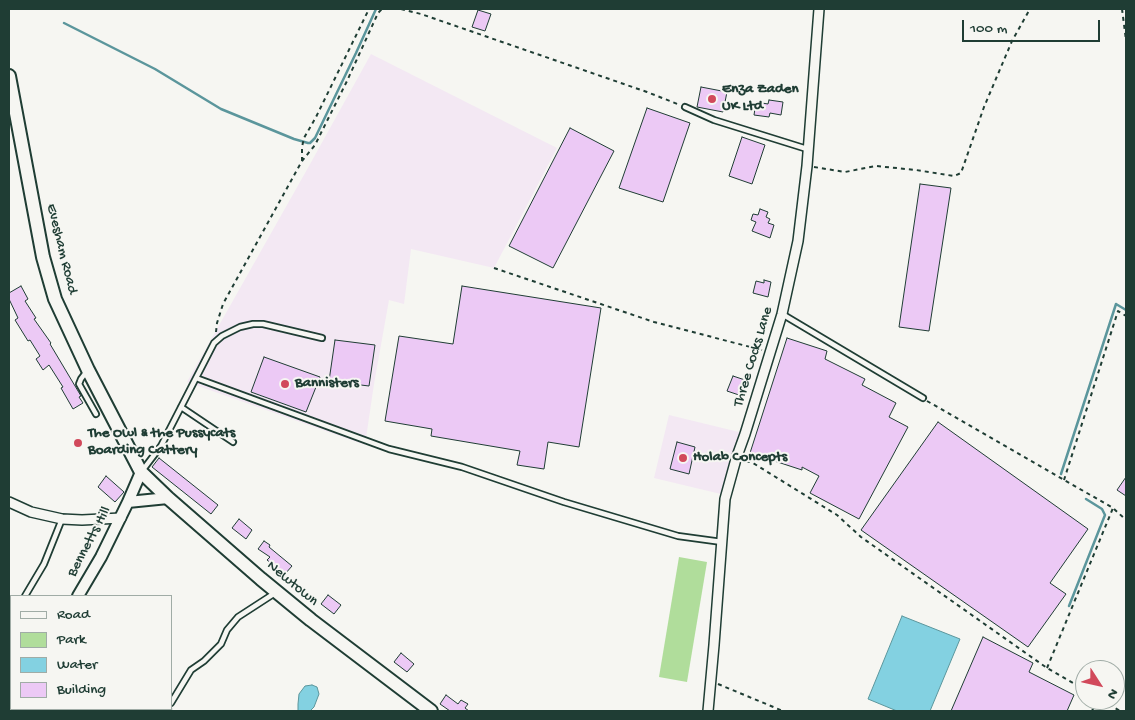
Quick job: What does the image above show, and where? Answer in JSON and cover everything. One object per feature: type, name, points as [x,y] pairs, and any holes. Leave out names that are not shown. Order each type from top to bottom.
[{"type":"main road","name":"Evesham Road","points":[[9,76],[43,257],[55,299],[88,370],[141,472]]},
{"type":"main road","name":"Newtown","points":[[141,472],[276,592],[431,711]]},
{"type":"street","name":"Three Cocks Lane","points":[[708,711],[725,499],[782,314],[798,241],[819,9]]},
{"type":"street","name":"Bennetts Hill","points":[[79,595],[121,518],[141,472]]},
{"type":"street","name":"Bennetts Hill","points":[[128,502],[168,498]]},
{"type":"street","points":[[9,502],[31,512],[62,518],[82,520],[121,518]]},
{"type":"lane","points":[[685,107],[714,120],[807,149]]},
{"type":"lane","points":[[782,314],[923,398]]},
{"type":"lane","points":[[141,472],[161,446],[214,343],[222,336],[240,327],[263,324],[322,338]]},
{"type":"lane","points":[[88,370],[79,384],[96,414]]},
{"type":"lane","points":[[196,378],[388,449],[462,467],[564,502],[678,536],[722,542]]},
{"type":"lane","points":[[181,407],[233,442]]},
{"type":"lane","points":[[26,595],[44,564],[62,518]]},
{"type":"lane","points":[[172,701],[191,670],[204,661],[221,644],[227,630],[238,616],[276,592]]},
{"type":"path","points":[[302,161],[304,138],[369,9]]},
{"type":"path","points":[[214,343],[217,322],[223,304],[302,161],[315,145],[378,13],[382,9]]},
{"type":"path","points":[[401,9],[421,14],[647,92],[685,107]]},
{"type":"path","points":[[806,166],[845,172],[876,166],[954,176],[961,173],[984,107],[1012,41],[1030,9]]},
{"type":"path","points":[[1122,9],[1126,40]]},
{"type":"path","points":[[494,268],[654,322],[771,352]]},
{"type":"path","points":[[1064,480],[1118,311],[1126,316]]},
{"type":"path","points":[[923,398],[1113,508],[1126,520]]},
{"type":"path","points":[[736,459],[753,463],[837,516],[861,537],[1047,668],[1075,684]]},
{"type":"path","points":[[1047,668],[1113,508]]},
{"type":"path","points":[[711,681],[783,711]]},
{"type":"shaded area","points":[[371,54],[557,148],[494,268],[411,249],[404,304],[389,300],[365,445],[187,382]]},
{"type":"shaded area","points":[[669,415],[743,433],[725,495],[654,478]]},
{"type":"green space","points":[[679,557],[707,562],[687,682],[659,677]]},
{"type":"water","points":[[902,616],[960,639],[930,711],[897,711],[868,699]]},
{"type":"water","points":[[312,685],[317,687],[319,694],[314,707],[310,711],[298,711],[299,694],[305,686]]},
{"type":"building","points":[[478,10],[491,14],[485,31],[472,27]]},
{"type":"building","name":"Enza Zaden UK Ltd","points":[[701,87],[727,92],[723,112],[697,107]]},
{"type":"building","points":[[769,100],[783,102],[781,115],[770,113],[769,117],[754,115],[756,102],[768,104]]},
{"type":"building","points":[[647,108],[690,123],[663,202],[619,188]]},
{"type":"building","points":[[570,128],[614,151],[553,268],[509,246]]},
{"type":"building","points":[[742,137],[765,145],[752,184],[729,176]]},
{"type":"building","points":[[920,184],[951,188],[929,331],[899,327]]},
{"type":"building","points":[[760,209],[768,212],[766,217],[770,219],[768,223],[774,225],[770,238],[752,231],[756,222],[751,220],[753,214],[758,215]]},
{"type":"building","points":[[764,280],[771,282],[768,297],[753,293],[756,281],[764,283]]},
{"type":"building","points":[[21,286],[28,299],[25,301],[36,318],[34,319],[51,343],[81,396],[79,397],[83,403],[73,409],[61,388],[63,387],[49,365],[43,370],[36,359],[40,356],[15,320],[18,318],[9,299],[9,293]]},
{"type":"building","points":[[462,286],[601,308],[579,447],[548,442],[544,469],[517,465],[520,451],[431,436],[432,429],[385,421],[399,336],[453,344]]},
{"type":"building","points":[[787,338],[827,351],[825,359],[865,379],[862,385],[896,403],[889,417],[908,427],[859,519],[810,493],[819,476],[802,467],[802,470],[750,453]]},
{"type":"building","points":[[335,340],[375,345],[369,386],[329,381]]},
{"type":"building","name":"Bannisters","points":[[264,357],[320,377],[306,412],[251,392]]},
{"type":"building","points":[[733,376],[745,380],[739,395],[727,391]]},
{"type":"building","points":[[938,422],[1088,529],[1050,583],[1066,594],[1028,647],[861,530]]},
{"type":"building","name":"Holab Concepts","points":[[677,442],[695,447],[689,474],[670,469]]},
{"type":"building","points":[[159,458],[218,505],[211,514],[152,467]]},
{"type":"building","points":[[106,476],[124,492],[115,502],[98,487]]},
{"type":"building","points":[[1126,477],[1126,496],[1117,490]]},
{"type":"building","points":[[239,519],[252,530],[246,539],[232,528]]},
{"type":"building","points":[[264,541],[292,566],[285,574],[267,560],[270,557],[258,549]]},
{"type":"building","points":[[328,595],[341,605],[334,614],[321,604]]},
{"type":"building","points":[[983,637],[1033,663],[1029,672],[1074,695],[1067,711],[951,711]]},
{"type":"building","points":[[401,653],[414,664],[407,672],[394,662]]},
{"type":"building","points":[[446,695],[458,704],[461,700],[468,704],[465,708],[469,711],[450,711],[440,704]]},
{"type":"waterway","points":[[64,23],[155,69],[221,109],[294,139],[310,143],[315,138],[376,9]]},
{"type":"waterway","points":[[1061,474],[1116,304],[1126,310]]},
{"type":"waterway","points":[[1069,606],[1105,515],[1102,509],[1086,499]]},
{"type":"place","name":"Enza Zaden UK Ltd","points":[[712,99]]},
{"type":"place","name":"Bannisters","points":[[285,384]]},
{"type":"place","name":"The Owl & the Pussycats Boarding Cattery","points":[[78,443]]},
{"type":"place","name":"Holab Concepts","points":[[683,458]]}]
